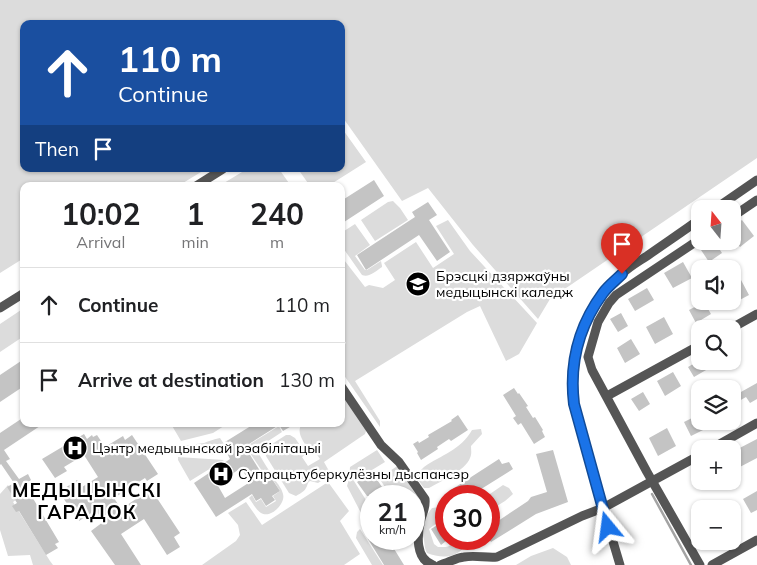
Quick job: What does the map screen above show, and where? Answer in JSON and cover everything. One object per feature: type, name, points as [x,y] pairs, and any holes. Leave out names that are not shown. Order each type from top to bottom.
[{"type":"street","points":[[210,182],[220,172]]},
{"type":"street","points":[[728,200],[757,180]]},
{"type":"street","points":[[741,211],[757,200]]},
{"type":"street","points":[[620,565],[574,404],[572,388],[574,358],[580,333],[590,312],[604,292],[622,274],[691,225]]},
{"type":"street","points":[[691,245],[616,295],[598,322],[588,358],[592,370],[700,565]]},
{"type":"street","points":[[0,308],[20,296]]},
{"type":"street","points":[[741,323],[757,314]]},
{"type":"street","points":[[607,396],[691,350]]},
{"type":"street","points":[[345,392],[381,445],[400,462],[425,499],[426,504],[420,526],[419,543],[424,560],[433,565]]},
{"type":"street","points":[[727,440],[757,423]]},
{"type":"street","points":[[440,565],[466,557],[482,558],[497,556],[603,508],[691,460]]},
{"type":"street","points":[[712,565],[757,540]]},
{"type":"shaded area","points":[[0,0],[757,0],[757,158],[695,200],[691,200],[691,203],[550,299],[538,319],[473,245],[428,188],[402,201],[345,121],[345,20],[20,20],[20,172],[201,172],[185,182],[20,182],[20,260],[0,273]]},
{"type":"shaded area","points":[[345,133],[366,162],[334,182],[307,182],[300,172],[345,172]]},
{"type":"shaded area","points":[[242,172],[281,172],[288,182],[226,182]]},
{"type":"shaded area","points":[[393,201],[408,220],[375,241],[361,220],[388,202]]},
{"type":"shaded area","points":[[448,220],[470,251],[537,323],[519,354],[506,361],[480,306],[467,312],[355,381],[380,421],[380,427],[345,377],[345,261],[365,287],[369,285],[383,288],[395,280],[384,263],[416,242],[433,268],[454,254],[436,226]]},
{"type":"shaded area","points":[[355,224],[370,245],[355,256],[365,270],[381,261],[382,267],[367,276],[362,275],[345,251],[345,230]]},
{"type":"shaded area","points":[[20,311],[20,339],[0,352],[0,324]]},
{"type":"shaded area","points":[[345,398],[367,428],[365,434],[324,462],[329,471],[327,477],[318,483],[310,481],[304,491],[296,496],[289,493],[266,456],[265,450],[286,435],[290,435],[295,438],[306,454],[302,457],[308,466],[320,459],[314,450],[310,452],[303,442],[300,427],[345,427]]},
{"type":"shaded area","points":[[173,427],[222,427],[213,433],[181,441]]},
{"type":"shaded area","points":[[277,427],[280,427],[282,432],[256,449],[283,494],[280,506],[269,514],[261,513],[257,510],[249,498],[252,495],[256,502],[261,499],[266,507],[276,501],[273,496],[280,491],[272,478],[268,480],[248,450],[252,447],[250,444]]},
{"type":"shaded area","points":[[481,429],[482,434],[471,446],[471,456],[467,463],[452,475],[429,488],[425,488],[425,485],[422,485],[415,476],[424,467],[462,443],[472,430]]},
{"type":"shaded area","points":[[220,438],[228,450],[225,452],[225,455],[178,453],[186,446]]},
{"type":"shaded area","points":[[377,450],[385,462],[354,481],[360,491],[360,511],[347,486],[350,467]]},
{"type":"shaded area","points":[[178,457],[224,460],[190,481]]},
{"type":"shaded area","points":[[399,465],[412,485],[384,485],[379,478]]},
{"type":"shaded area","points":[[328,482],[349,511],[340,521],[360,554],[344,565],[202,565],[236,541],[240,535],[238,525],[228,513],[246,502],[262,525]]},
{"type":"shaded area","points":[[8,485],[17,499],[13,502],[53,565],[33,565],[30,555],[8,556],[0,530],[0,494]]},
{"type":"shaded area","points":[[503,485],[509,488],[513,494],[500,504],[500,487]]},
{"type":"shaded area","points":[[432,508],[435,508],[435,524],[429,529],[435,550],[461,550],[456,554],[437,556],[427,553],[425,549],[425,517]]},
{"type":"shaded area","points":[[360,529],[360,545],[356,538],[357,532]]},
{"type":"shaded area","points":[[553,548],[567,557],[571,565],[516,565],[531,556]]},
{"type":"shaded area","points":[[363,550],[373,550],[383,565],[372,565]]},
{"type":"building","points":[[374,180],[384,196],[345,221],[345,198]]},
{"type":"building","points":[[428,202],[437,215],[429,220],[450,252],[437,261],[419,235],[366,270],[357,255],[415,217],[412,212]]},
{"type":"building","points":[[741,221],[754,236],[741,246]]},
{"type":"building","points":[[701,250],[720,250],[722,253],[712,260],[708,260]]},
{"type":"building","points":[[683,262],[691,279],[673,288],[664,273]]},
{"type":"building","points":[[741,280],[749,295],[741,299]]},
{"type":"building","points":[[647,288],[654,300],[635,311],[628,299]]},
{"type":"building","points":[[689,310],[709,310],[711,314],[701,320],[694,320]]},
{"type":"building","points":[[621,313],[628,326],[618,332],[610,319]]},
{"type":"building","points":[[664,317],[673,334],[655,344],[646,327]]},
{"type":"building","points":[[631,339],[640,354],[625,363],[617,348]]},
{"type":"building","points":[[20,362],[20,389],[0,402],[0,375]]},
{"type":"building","points":[[691,365],[691,370],[706,370],[694,377],[688,367]]},
{"type":"building","points":[[673,372],[681,386],[665,396],[657,381]]},
{"type":"building","points":[[757,383],[757,399],[750,403],[746,397],[741,400],[741,392]]},
{"type":"building","points":[[514,388],[543,430],[545,437],[534,444],[521,423],[518,425],[513,418],[516,416],[503,395]]},
{"type":"building","points":[[643,392],[650,404],[639,411],[631,399]]},
{"type":"building","points":[[458,415],[468,430],[451,441],[449,439],[421,460],[413,444],[429,437],[428,435],[452,421]]},
{"type":"building","points":[[691,418],[691,430],[703,430],[691,436],[684,422]]},
{"type":"building","points":[[20,420],[20,427],[38,427],[4,450],[10,459],[6,461],[19,479],[28,474],[31,480],[25,485],[59,542],[55,544],[58,548],[46,555],[19,511],[16,512],[12,506],[17,503],[7,487],[14,483],[0,465],[0,433]]},
{"type":"building","name":"Супрацьтуберкулёзны дыспансэр","points":[[249,427],[276,427],[249,444],[250,447],[247,450],[267,482],[272,479],[280,491],[272,496],[275,500],[266,506],[261,498],[256,501],[252,494],[216,517],[194,483],[230,459],[227,453],[230,450],[225,442]],"holes":[[[241,468],[250,482],[225,498],[217,484]]]},
{"type":"building","name":"Супрацьтуберкулёзны дыспансэр","points":[[280,427],[290,427],[283,431]]},
{"type":"building","points":[[667,428],[676,446],[658,456],[649,438]]},
{"type":"building","points":[[84,434],[87,439],[92,435],[93,437],[97,435],[105,447],[123,436],[125,440],[132,435],[158,474],[147,481],[145,478],[114,498],[121,509],[151,489],[180,533],[174,537],[180,547],[167,555],[144,519],[121,534],[141,565],[115,565],[91,531],[103,522],[96,510],[79,521],[59,492],[77,480],[82,487],[98,477],[84,455],[64,467],[67,471],[55,478],[42,459]]},
{"type":"building","points":[[757,439],[757,458],[741,466],[741,447]]},
{"type":"building","points":[[553,450],[568,502],[536,514],[500,536],[500,520],[531,497],[547,492],[536,454]]},
{"type":"building","points":[[499,459],[502,464],[509,462],[513,469],[488,485],[459,485]]},
{"type":"building","points":[[372,472],[381,485],[360,486],[357,482]]},
{"type":"building","points":[[757,491],[757,510],[751,513],[743,499]]},
{"type":"building","points":[[435,527],[435,535],[431,529]]},
{"type":"building","points":[[375,550],[395,550],[404,565],[384,565]]},
{"type":"waterway","points":[[652,494],[691,565]]},
{"type":"place","name":"Брэсцкі дзяржаўны медыцынскі каледж","points":[[418,284]]},
{"type":"place","name":"Цэнтр медыцынскай рэабілітацыі","points":[[75,448]]},
{"type":"place","name":"Супрацьтуберкулёзны дыспансэр","points":[[221,474]]},
{"type":"district","name":"МЕДЫЦЫНСКІ ГАРАДОК","points":[[87,501]]},
{"type":"route","points":[[608,527],[574,404],[572,375],[580,333],[590,312],[604,292],[622,274]]}]
